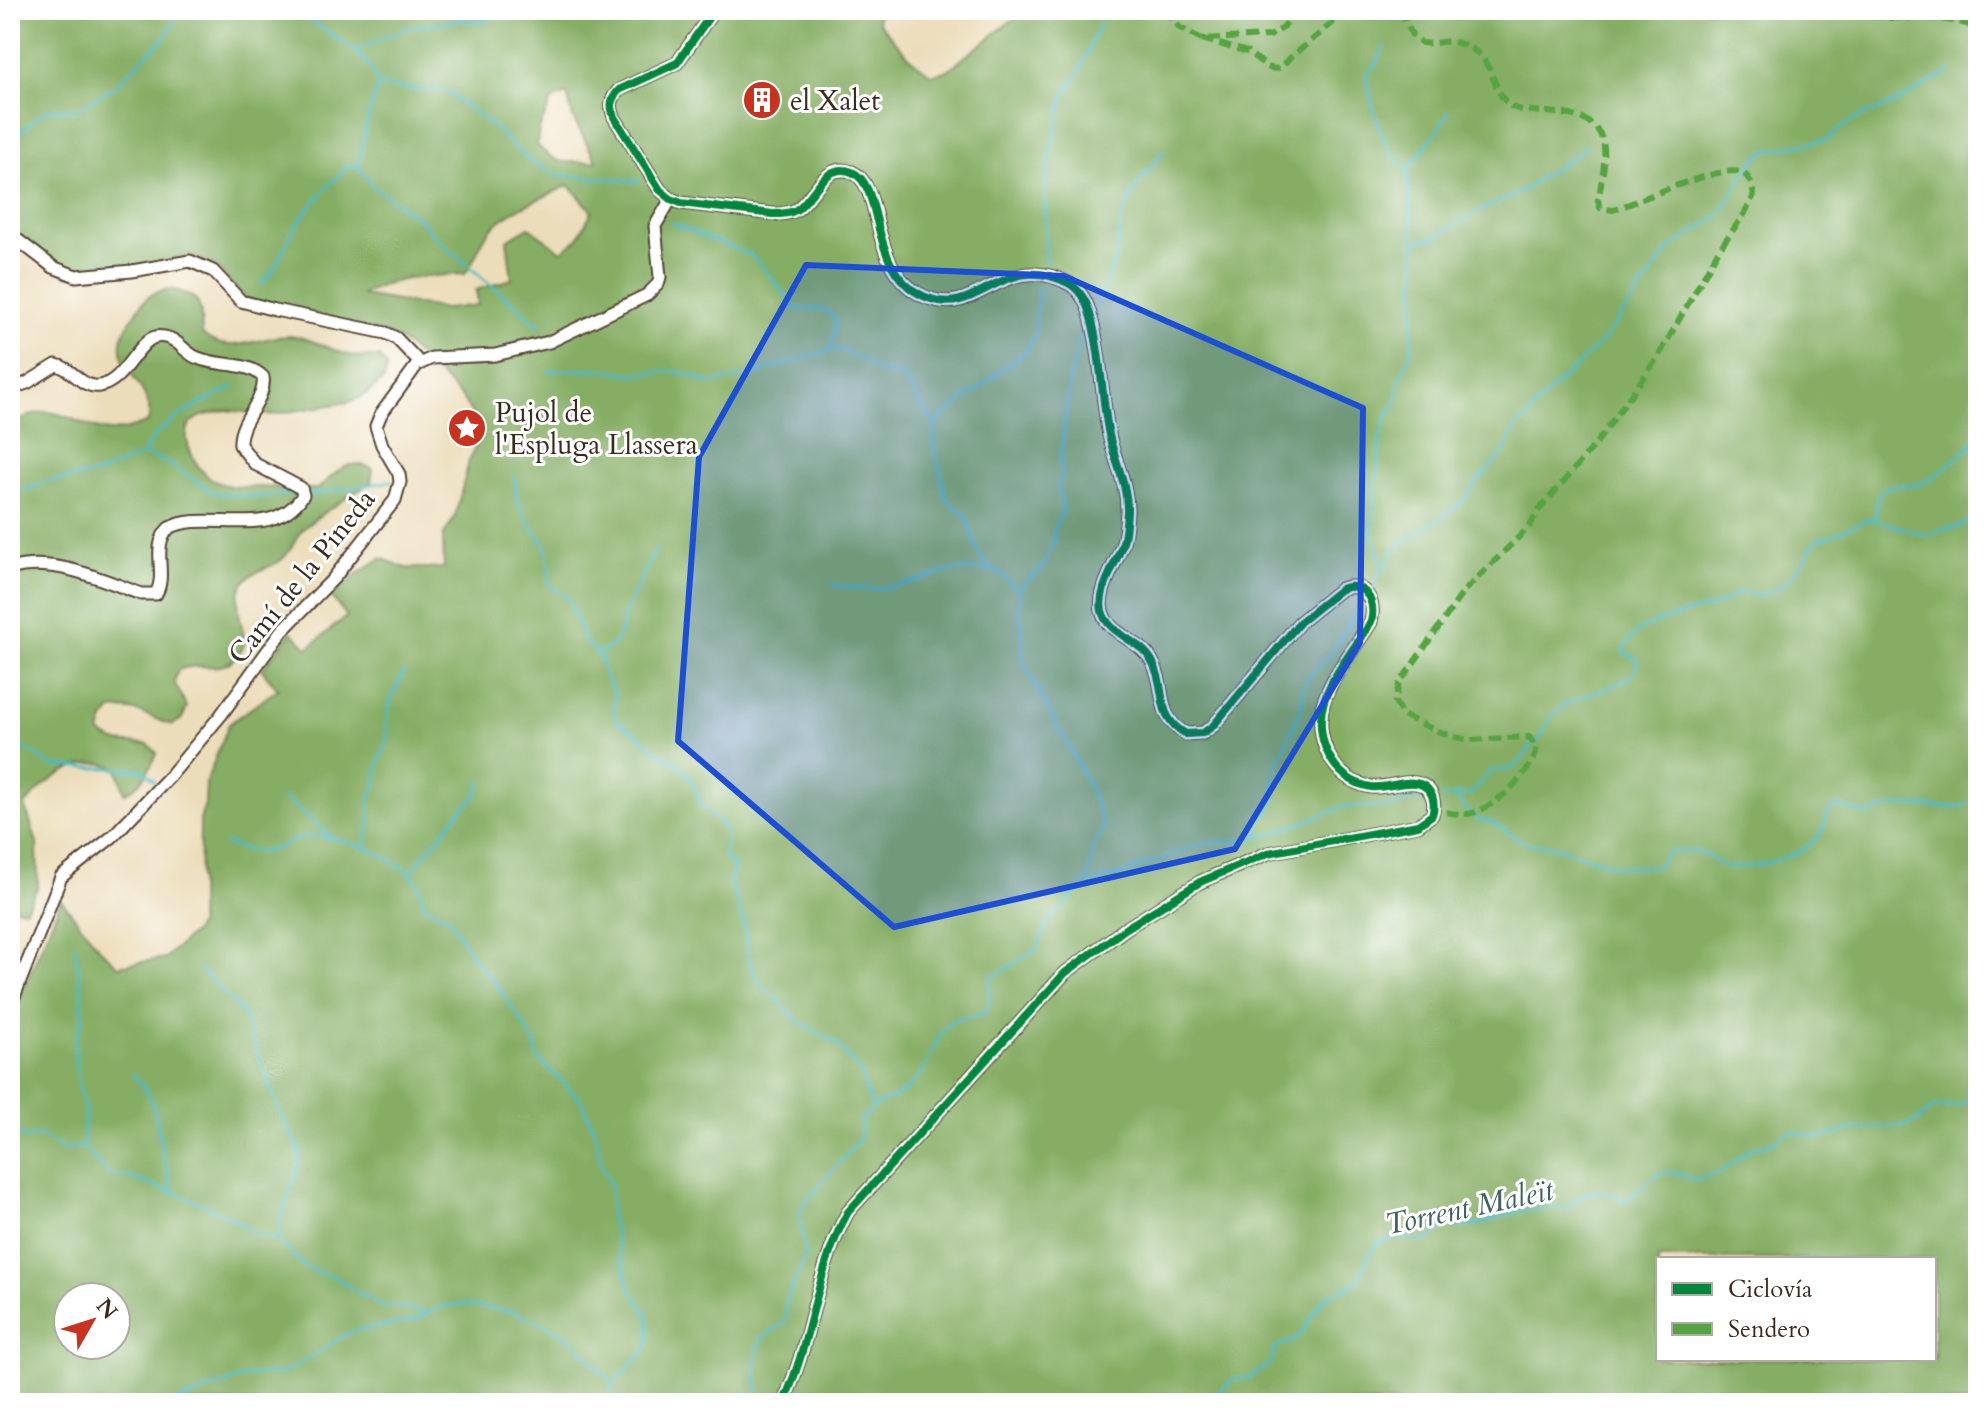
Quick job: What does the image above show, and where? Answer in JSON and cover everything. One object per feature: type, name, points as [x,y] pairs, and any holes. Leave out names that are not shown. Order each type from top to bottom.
[{"type":"street","points":[[714,10],[677,63],[619,90],[610,106],[650,175],[671,199],[681,203],[787,214],[799,208],[827,176],[841,170],[849,171],[856,174],[865,186],[891,266],[902,283],[921,296],[948,303],[960,302],[1003,278],[1024,274],[1050,277],[1074,287],[1089,308],[1109,434],[1126,495],[1125,535],[1105,587],[1102,610],[1110,625],[1144,650],[1153,662],[1166,716],[1186,734],[1195,736],[1203,733],[1224,714],[1300,622],[1341,589],[1347,586],[1359,588],[1371,598],[1371,622],[1323,702],[1321,719],[1325,750],[1333,764],[1356,782],[1384,787],[1416,784],[1430,792],[1434,802],[1432,815],[1418,825],[1268,853],[1200,882],[1125,929],[1065,973],[848,1212],[832,1247],[796,1375],[783,1403]]},
{"type":"street","points":[[11,232],[53,267],[76,276],[190,261],[213,271],[241,301],[386,333],[396,338],[419,362],[432,358],[495,355],[549,342],[647,295],[658,284],[660,277],[655,226],[671,199]]},
{"type":"street","points":[[10,389],[27,383],[56,365],[66,368],[86,384],[100,386],[117,376],[150,340],[163,336],[170,338],[197,358],[260,374],[264,385],[242,428],[240,445],[255,464],[297,485],[303,495],[287,511],[259,521],[179,523],[169,528],[159,545],[160,586],[156,594],[141,594],[79,572],[45,567],[10,569]]},
{"type":"street","name":"Camí de la Pineda","points":[[10,1007],[61,877],[112,837],[171,775],[221,715],[282,631],[333,579],[395,500],[399,474],[382,445],[376,426],[381,414],[419,362]]},
{"type":"highlighted area","points":[[806,265],[1064,276],[1363,408],[1360,643],[1235,849],[894,927],[678,741],[699,457]]},
{"type":"green space","points":[[10,10],[912,10],[877,16],[878,22],[912,60],[932,75],[948,70],[1025,10],[1978,10],[1978,1403],[10,1403],[10,1021],[61,900],[101,950],[118,966],[165,958],[194,932],[199,924],[200,820],[205,804],[206,782],[229,724],[278,689],[262,670],[291,632],[308,648],[347,616],[328,593],[381,558],[406,568],[444,568],[443,536],[455,517],[469,461],[482,430],[462,398],[421,357],[393,335],[245,298],[216,266],[190,255],[142,266],[68,276],[10,233]],"holes":[[[567,94],[573,118],[597,162],[559,161],[537,145],[539,129],[552,100]],[[569,185],[592,211],[577,240],[561,251],[529,227],[507,240],[512,279],[476,290],[478,305],[445,309],[362,295],[399,281],[465,274],[484,239],[503,218]]]},
{"type":"green space","points":[[170,289],[195,298],[200,308],[202,334],[212,341],[232,345],[276,337],[296,337],[346,354],[379,357],[387,367],[384,380],[362,397],[349,402],[269,415],[226,410],[202,416],[190,423],[188,445],[205,474],[233,486],[318,489],[343,468],[356,464],[373,469],[371,482],[305,527],[280,561],[245,581],[238,601],[245,643],[238,655],[222,666],[178,670],[174,682],[187,707],[182,719],[172,725],[136,711],[121,709],[112,710],[104,720],[100,732],[111,740],[148,744],[157,753],[141,781],[125,793],[117,769],[104,764],[78,766],[43,786],[25,805],[37,843],[38,886],[26,909],[10,908],[10,427],[45,412],[111,431],[148,422],[147,400],[124,362],[121,341],[146,299]]},
{"type":"waterway","points":[[10,148],[16,144],[20,133],[46,110],[78,109],[114,87],[166,36],[180,10]]},
{"type":"waterway","points":[[295,10],[355,52],[366,62],[378,85],[449,93],[499,131],[528,160],[556,175],[639,181]]},
{"type":"waterway","points":[[354,51],[406,28],[463,20],[477,22],[522,10]]},
{"type":"waterway","points":[[1046,268],[1045,192],[1049,160],[1064,96],[1077,78],[1100,23]]},
{"type":"waterway","points":[[1383,569],[1372,534],[1381,429],[1397,399],[1400,378],[1411,352],[1416,271],[1407,169],[1398,162],[1384,140],[1366,73],[1376,65],[1384,47]]},
{"type":"waterway","points":[[1370,591],[1400,544],[1461,504],[1502,455],[1513,433],[1544,397],[1604,339],[1671,247],[1718,217],[1759,155],[1769,150],[1826,140],[1856,118],[1895,103],[1950,71]]},
{"type":"waterway","points":[[378,85],[358,166],[373,186],[421,220],[442,244],[539,325]]},
{"type":"waterway","points":[[1407,169],[1448,112]]},
{"type":"waterway","points":[[1415,246],[1421,240],[1436,237],[1487,207],[1514,196],[1587,147]]},
{"type":"waterway","points":[[1096,308],[1115,259],[1121,220],[1135,188],[1164,150]]},
{"type":"waterway","points":[[261,284],[273,271],[292,232],[309,208],[349,165],[358,166]]},
{"type":"waterway","points":[[671,223],[750,255],[796,309],[819,309],[832,315],[836,320],[831,349]]},
{"type":"waterway","points":[[1039,289],[1035,334],[1026,351],[942,417],[935,425],[933,442],[947,500],[965,514],[980,556],[1020,592],[1023,662],[1077,762],[1104,828],[1094,844],[1087,883]]},
{"type":"waterway","points":[[1021,590],[1024,583],[1043,568],[1054,541],[1054,528],[1063,512],[1058,487],[1062,474],[1060,460],[1070,378],[1085,322]]},
{"type":"waterway","points":[[549,371],[598,369],[631,374],[668,371],[687,374],[709,383],[749,376],[831,349],[843,350],[876,369],[903,377],[935,425]]},
{"type":"waterway","points":[[143,454],[170,422],[233,387]]},
{"type":"waterway","points":[[1967,447],[1978,435]]},
{"type":"waterway","points":[[1442,798],[1472,793],[1491,770],[1513,768],[1539,739],[1557,711],[1576,699],[1628,678],[1636,671],[1637,660],[1624,654],[1627,643],[1648,626],[1719,604],[1741,592],[1759,596],[1782,586],[1801,565],[1816,540],[1877,515],[1877,499],[1881,491],[1927,480],[1978,443]]},
{"type":"waterway","points":[[10,489],[32,488],[47,481],[98,474],[143,454],[167,462],[214,493],[253,497],[296,494]]},
{"type":"waterway","points":[[514,476],[517,498],[526,519],[544,543],[549,561],[549,584],[568,598],[585,641],[597,653]]},
{"type":"waterway","points":[[309,495],[391,481]]},
{"type":"waterway","points":[[1871,519],[1929,536],[1936,531],[1959,527],[1978,513]]},
{"type":"waterway","points":[[656,548],[626,610],[618,638],[599,654],[605,676],[615,694],[617,722],[681,768],[693,782],[699,804],[726,829],[724,858],[735,866],[730,881],[743,920],[749,961],[758,981],[800,1022],[837,1044],[861,1073],[872,1109]]},
{"type":"waterway","points":[[833,584],[852,588],[884,588],[958,570],[990,570]]},
{"type":"waterway","points":[[1259,838],[1259,822],[1273,803],[1276,766],[1302,707],[1303,688],[1335,649],[1365,597]]},
{"type":"waterway","points":[[365,847],[370,820],[369,801],[387,743],[386,721],[391,698],[404,672]]},
{"type":"waterway","points":[[10,741],[53,766],[143,770],[155,781]]},
{"type":"waterway","points":[[410,873],[476,796],[481,782]]},
{"type":"waterway","points":[[283,797],[333,838]]},
{"type":"waterway","points":[[1455,797],[1470,814],[1491,822],[1527,844],[1553,846],[1619,867],[1657,867],[1668,852],[1685,851],[1705,854],[1725,867],[1762,864],[1789,856],[1811,843],[1821,832],[1828,811],[1838,806],[1870,815],[1895,806],[1952,807],[1978,799]]},
{"type":"waterway","points":[[759,1403],[755,1367],[761,1338],[783,1324],[786,1301],[806,1256],[800,1222],[801,1207],[860,1139],[861,1119],[879,1103],[898,1096],[912,1085],[927,1064],[940,1035],[953,1020],[984,1014],[989,1004],[990,979],[1037,949],[1048,921],[1087,883],[1127,872],[1199,844],[1255,839],[1345,806],[1392,807],[1413,799],[1425,800]]},
{"type":"waterway","points":[[226,843],[263,851],[304,837],[330,838],[363,847],[405,870],[416,881],[425,907],[448,917],[475,960],[499,988],[535,1043],[538,1059],[581,1100],[596,1135],[601,1164],[611,1186],[611,1218],[630,1288],[649,1317],[645,1351],[613,1384]]},
{"type":"waterway","points":[[75,947],[83,1019],[75,1042],[76,1066],[85,1112],[83,1147]]},
{"type":"waterway","points":[[201,970],[242,1012],[282,1116],[299,1150],[298,1169],[282,1214],[279,1241]]},
{"type":"waterway","points":[[133,1074],[152,1103],[173,1192]]},
{"type":"waterway","name":"Torrent Maleït","points":[[1191,1403],[1200,1396],[1216,1394],[1234,1379],[1249,1378],[1272,1362],[1275,1349],[1300,1335],[1325,1298],[1358,1280],[1375,1247],[1390,1239],[1423,1242],[1445,1228],[1473,1226],[1517,1212],[1567,1207],[1586,1194],[1595,1192],[1607,1192],[1625,1201],[1663,1173],[1696,1180],[1722,1172],[1751,1148],[1769,1144],[1790,1132],[1818,1137],[1847,1130],[1899,1126],[1916,1122],[1935,1106],[1956,1106],[1978,1097]]},
{"type":"waterway","points":[[10,1130],[27,1138],[39,1135],[63,1149],[83,1147],[110,1175],[129,1177],[222,1213],[258,1235],[279,1241],[304,1267],[334,1277],[380,1306],[426,1313]]},
{"type":"waterway","points":[[172,1403],[246,1376],[286,1372],[350,1332],[415,1320],[442,1306],[461,1304],[511,1311],[571,1339],[613,1384],[607,1403]]},
{"type":"marked path","points":[[1165,10],[1180,28],[1202,39],[1270,36],[1283,28],[1296,10]]},
{"type":"marked path","points":[[1202,39],[1247,52],[1270,68],[1277,69],[1348,10]]},
{"type":"marked path","points":[[1400,10],[1412,35],[1422,43],[1454,42],[1480,55],[1499,91],[1511,106],[1569,115],[1595,127],[1604,149],[1598,200],[1600,208],[1613,210],[1699,178],[1733,171],[1746,175],[1754,195],[1718,251],[1658,357],[1595,445],[1539,510],[1529,527],[1464,591],[1399,684],[1395,702],[1402,715],[1459,738],[1529,737],[1537,748],[1534,758],[1519,779],[1487,807],[1466,814],[1434,810]]},
{"type":"marked path","points":[[1853,10],[1884,17],[1947,20],[1978,29]]},
{"type":"marked path","points":[[1961,10],[1978,20]]},
{"type":"cycle path","points":[[714,10],[677,63],[619,90],[612,100],[614,117],[660,190],[681,203],[782,214],[802,205],[827,176],[842,170],[852,172],[863,181],[870,195],[886,253],[896,272],[910,288],[931,299],[948,302],[963,299],[1009,278],[1027,274],[1046,275],[1072,285],[1086,303],[1093,325],[1108,430],[1127,501],[1124,539],[1102,594],[1102,611],[1111,626],[1152,661],[1169,719],[1186,734],[1203,733],[1213,726],[1300,622],[1341,589],[1357,587],[1370,600],[1371,622],[1328,691],[1321,714],[1323,742],[1336,766],[1357,783],[1371,787],[1420,784],[1431,793],[1434,806],[1432,815],[1418,825],[1268,853],[1200,882],[1125,929],[1065,973],[848,1212],[828,1258],[801,1356],[783,1403]]},
{"type":"place","name":"el Xalet","points":[[762,100]]},
{"type":"place","name":"Pujol de l'Espluga Llassera","points":[[467,428]]}]
